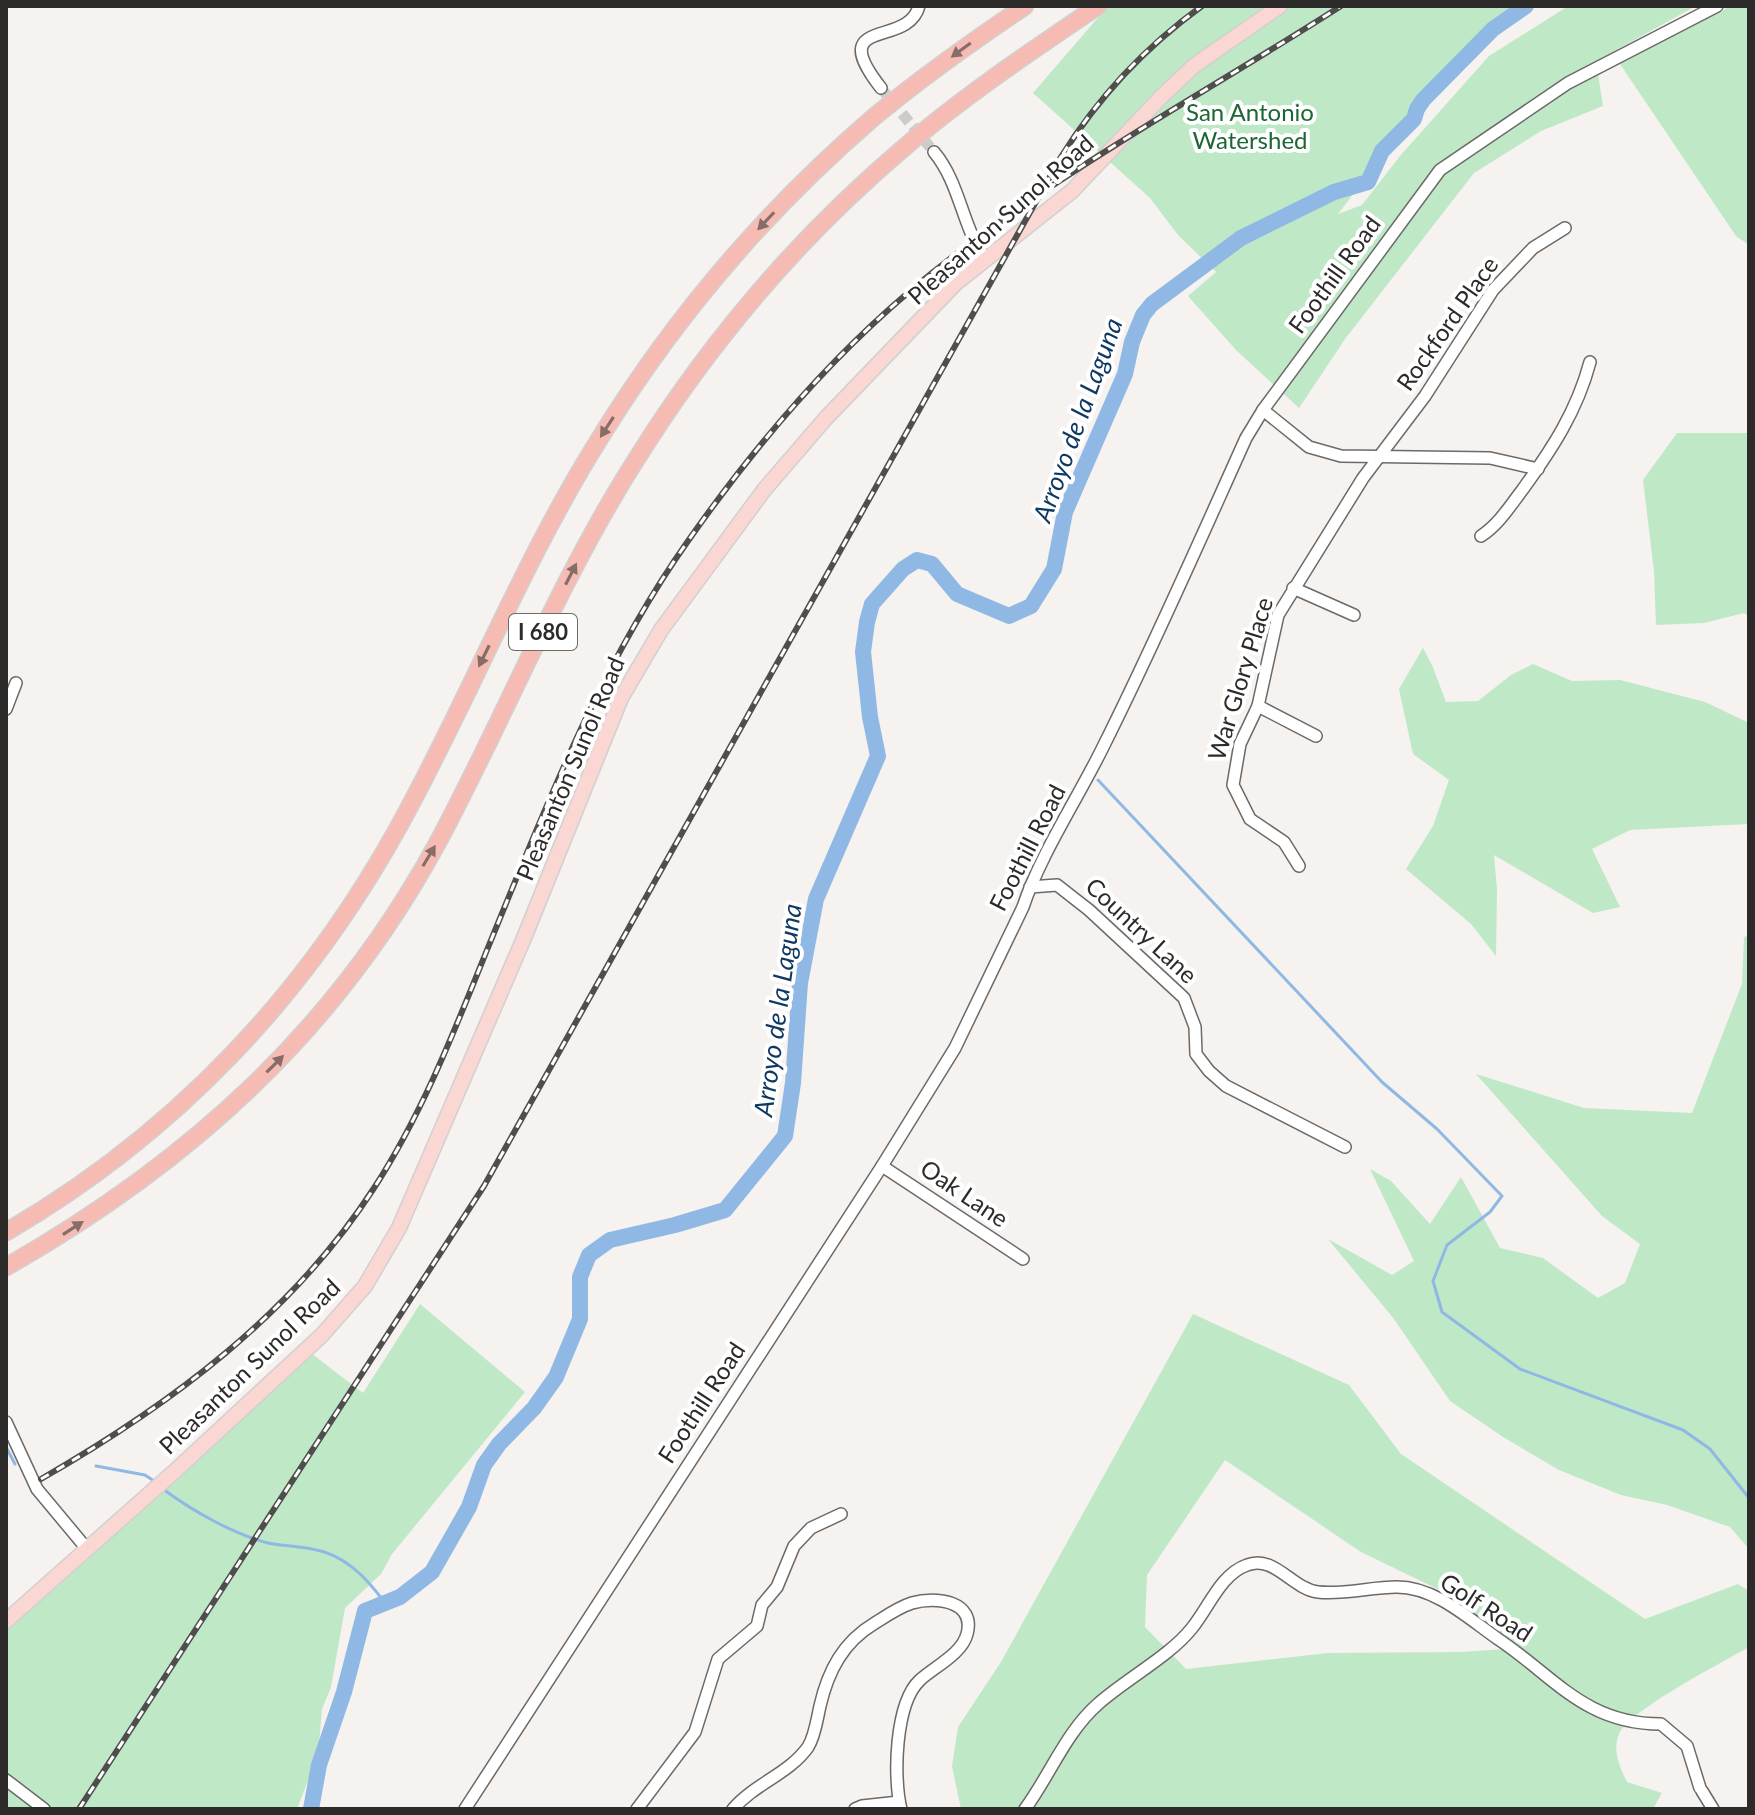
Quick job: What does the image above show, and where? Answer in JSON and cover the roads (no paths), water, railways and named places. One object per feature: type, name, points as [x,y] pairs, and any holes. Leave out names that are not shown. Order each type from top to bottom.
[{"type":"highway","name":"I 680","points":[[6,1232],[92,1179],[183,1104],[266,1021],[338,927],[400,824],[565,494],[675,326],[782,204],[873,118],[923,78],[1025,6]]},
{"type":"highway","name":"I 680","points":[[6,1267],[110,1205],[172,1158],[250,1089],[332,1000],[405,899],[436,845],[602,515],[634,461],[711,350],[803,243],[900,151],[1000,73],[1098,6]]},
{"type":"main road","name":"Pleasanton Sunol Road","points":[[6,1621],[322,1335],[365,1286],[399,1228],[524,938],[609,725],[639,664],[792,454],[956,283],[1072,191],[1195,65],[1280,6]]},
{"type":"street","points":[[881,88],[862,60],[861,48],[877,32],[907,26],[914,19],[919,6]]},
{"type":"street","name":"Foothill Road","points":[[465,1809],[882,1166],[955,1048],[1030,887],[1104,747],[1246,438],[1263,410],[1440,170],[1568,83],[1717,6]]},
{"type":"street","points":[[934,152],[949,172],[973,242],[985,259]]},
{"type":"street","name":"Rockford Place","points":[[1377,457],[1425,396],[1493,290],[1533,248],[1565,228]]},
{"type":"street","points":[[1481,536],[1506,512],[1570,420],[1590,362]]},
{"type":"street","points":[[1263,410],[1309,447],[1341,456],[1490,458],[1538,469]]},
{"type":"street","name":"War Glory Place","points":[[1299,866],[1284,842],[1250,819],[1233,785],[1240,744],[1258,706],[1278,615],[1377,457]]},
{"type":"street","points":[[1293,588],[1354,615]]},
{"type":"street","points":[[6,709],[16,683]]},
{"type":"street","points":[[1258,706],[1316,736]]},
{"type":"street","name":"Country Lane","points":[[1030,887],[1057,885],[1089,910],[1184,998],[1195,1027],[1196,1054],[1226,1086],[1345,1147]]},
{"type":"street","name":"Oak Lane","points":[[882,1166],[1023,1259]]},
{"type":"street","points":[[6,1422],[37,1489],[87,1549]]},
{"type":"street","points":[[637,1809],[695,1732],[718,1659],[757,1626],[762,1605],[777,1587],[794,1546],[811,1528],[841,1514]]},
{"type":"street","name":"Golf Road","points":[[1025,1809],[1070,1736],[1096,1706],[1191,1629],[1234,1571],[1251,1563],[1266,1562],[1297,1584],[1317,1592],[1399,1587],[1437,1597],[1503,1642],[1569,1695],[1600,1712],[1633,1724],[1661,1724],[1687,1746],[1701,1790],[1713,1809]]},
{"type":"street","points":[[733,1809],[790,1765],[810,1745],[824,1686],[835,1661],[856,1634],[913,1603],[946,1601],[966,1614],[968,1629],[961,1646],[918,1681],[905,1703],[899,1738],[900,1806],[862,1806],[855,1809]]},
{"type":"street","points":[[6,1780],[44,1809]]},
{"type":"waterway","name":"Arroyo de la Laguna","points":[[311,1809],[319,1765],[344,1692],[365,1611],[400,1597],[432,1572],[469,1507],[484,1465],[499,1444],[534,1408],[556,1377],[580,1319],[580,1277],[589,1255],[610,1240],[725,1210],[785,1136],[793,1083],[800,983],[816,899],[878,756],[863,652],[872,604],[903,569],[917,560],[932,564],[957,594],[1009,616],[1031,606],[1054,569],[1065,512],[1125,374],[1132,342],[1143,315],[1152,304],[1241,238],[1334,192],[1368,182],[1382,151],[1414,119],[1423,100],[1493,29],[1526,6]]},
{"type":"waterway","points":[[1098,780],[1382,1082],[1437,1129],[1502,1196],[1490,1212],[1447,1245],[1433,1281],[1442,1312],[1520,1369],[1683,1430],[1710,1449],[1749,1498]]},
{"type":"waterway","points":[[6,1447],[15,1464]]},
{"type":"waterway","points":[[96,1466],[145,1475],[154,1481]]},
{"type":"waterway","points":[[163,1489],[199,1513],[241,1534],[268,1543],[324,1552],[344,1561],[370,1584],[385,1603]]},
{"type":"tunnel","points":[[881,88],[934,152]]},
{"type":"railway","points":[[79,1809],[484,1186],[1061,157],[1124,74],[1202,6]]},
{"type":"railway","points":[[41,1479],[136,1420],[225,1353],[306,1277],[374,1188],[436,1072],[553,792],[627,638],[688,541],[737,474],[791,409],[879,319],[960,251],[1066,177],[1341,6]]},
{"type":"park label","name":"San Antonio Watershed","points":[[1250,127]]}]
